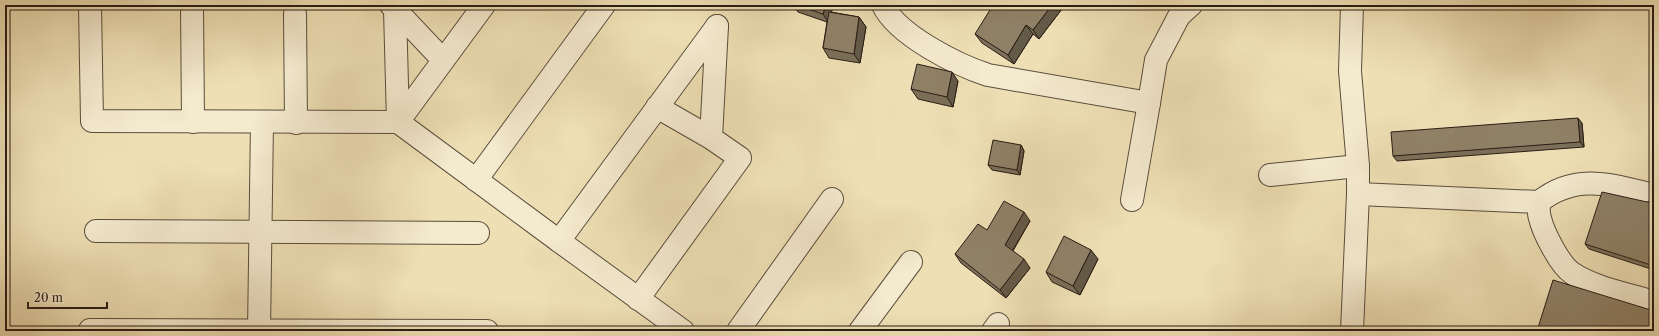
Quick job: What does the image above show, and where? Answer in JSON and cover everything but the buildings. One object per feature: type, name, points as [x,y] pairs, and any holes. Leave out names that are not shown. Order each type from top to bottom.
[{"type":"street","points":[[90,5],[92,121],[262,123],[398,122],[558,241],[683,331]]},
{"type":"street","points":[[192,5],[193,122]]},
{"type":"street","points":[[398,122],[484,5]]},
{"type":"street","points":[[476,180],[604,5]]},
{"type":"street","points":[[883,5],[888,15],[904,30],[965,67],[988,75],[1149,103]]},
{"type":"street","points":[[1132,200],[1156,60],[1179,16],[1191,5]]},
{"type":"street","points":[[1352,5],[1350,71],[1358,166],[1352,331]]},
{"type":"street","points":[[393,8],[443,60]]},
{"type":"street","points":[[393,8],[398,122]]},
{"type":"street","points":[[295,14],[296,123]]},
{"type":"street","points":[[558,241],[717,26],[711,138]]},
{"type":"street","points":[[638,299],[740,158],[711,138],[657,107]]},
{"type":"street","points":[[259,331],[262,123]]},
{"type":"street","points":[[1270,175],[1358,166]]},
{"type":"street","points":[[1358,194],[1539,202],[1563,187],[1598,182],[1654,195]]},
{"type":"street","points":[[738,331],[832,199]]},
{"type":"street","points":[[1539,202],[1539,216],[1546,235],[1557,254],[1571,273],[1602,287],[1654,302]]},
{"type":"street","points":[[96,231],[478,233]]},
{"type":"street","points":[[860,331],[911,262]]},
{"type":"street","points":[[90,330],[487,331]]}]
